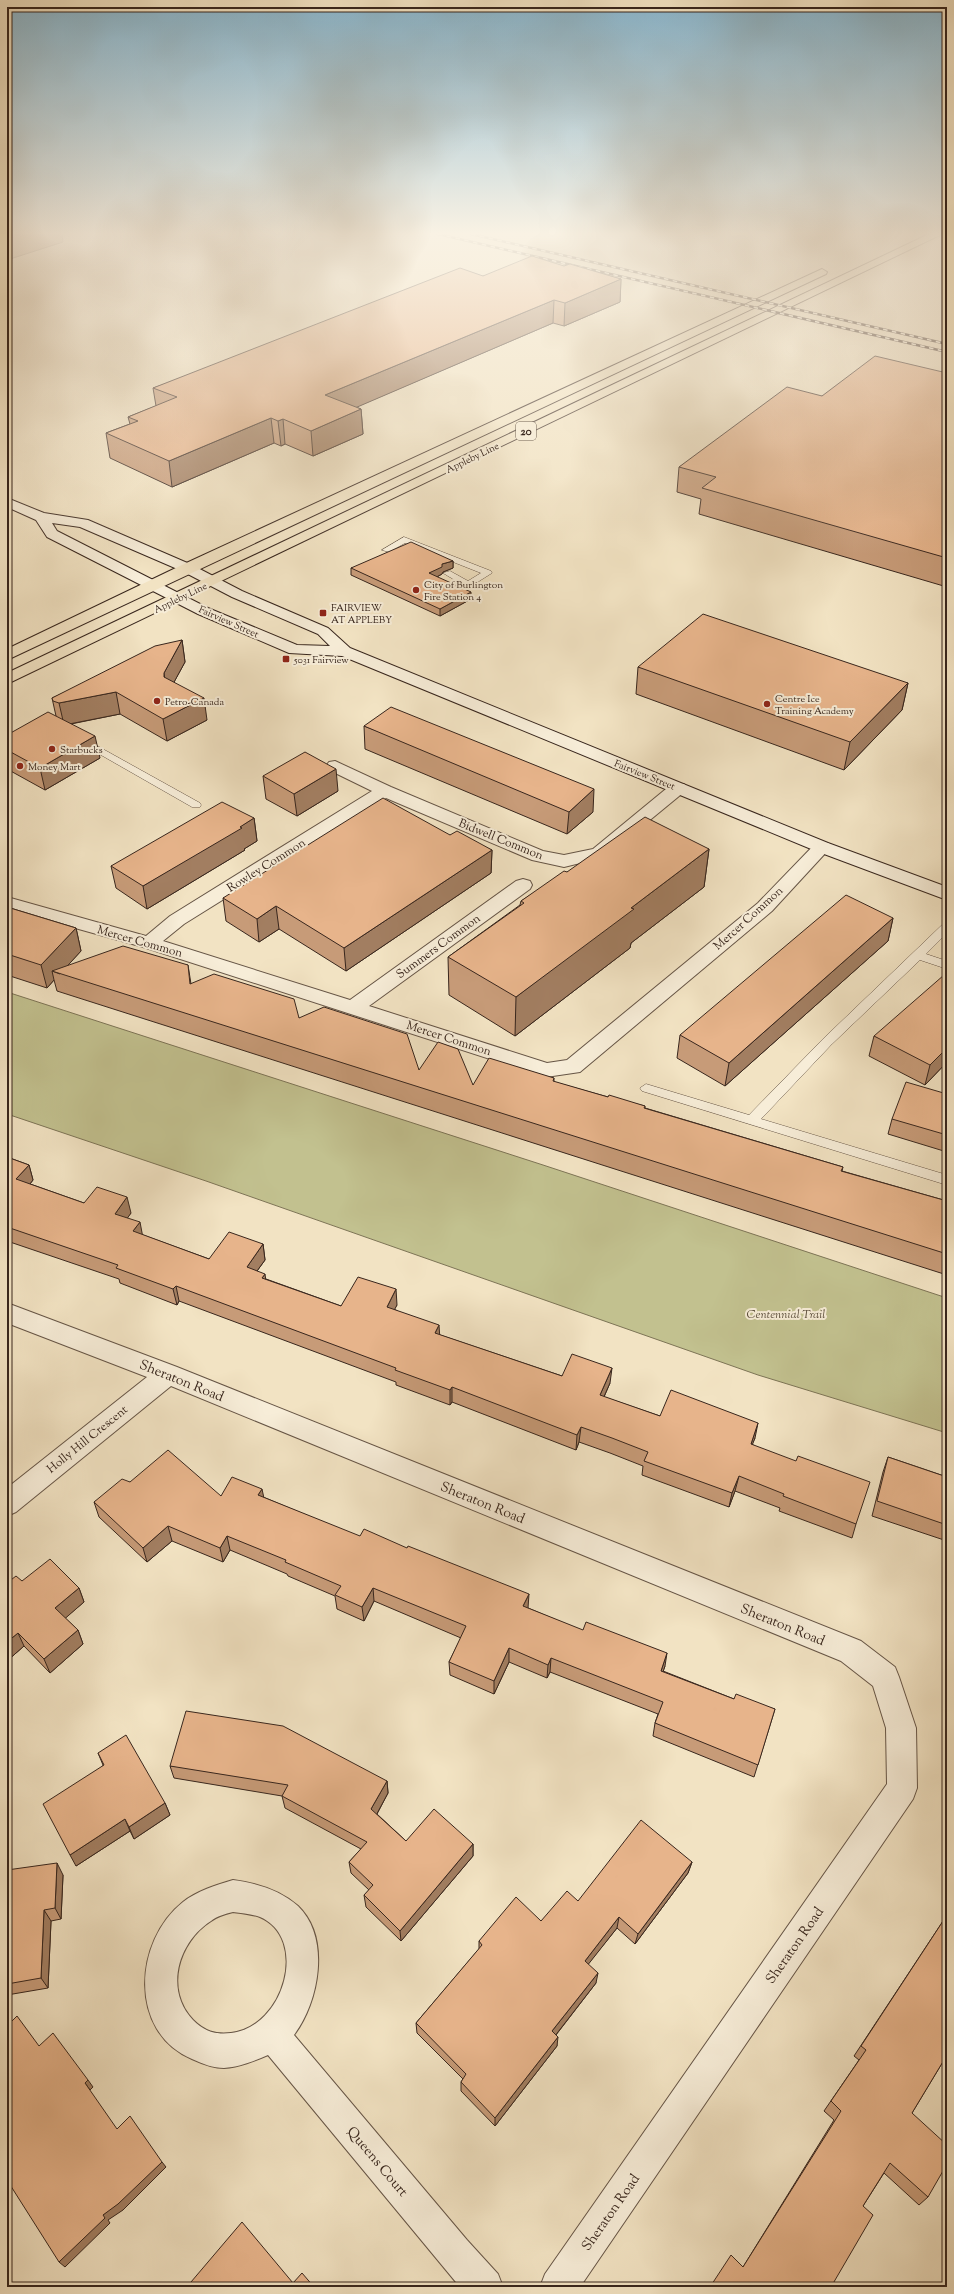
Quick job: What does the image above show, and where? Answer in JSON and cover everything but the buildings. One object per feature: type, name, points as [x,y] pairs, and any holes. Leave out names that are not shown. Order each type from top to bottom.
[{"type":"main road","name":"Appleby Line","points":[[7,655],[153,584],[674,341]]},
{"type":"main road","name":"Appleby Line","points":[[7,680],[713,341]]},
{"type":"street","name":"Fairview Street","points":[[7,502],[41,517],[83,522],[323,631],[344,651]]},
{"type":"street","name":"Fairview Street","points":[[41,517],[52,534],[178,598],[295,650],[344,651],[822,848],[947,894]]},
{"type":"street","name":"Bidwell Common","points":[[334,766],[385,791],[538,856],[564,861],[599,853],[678,788]]},
{"type":"street","name":"Rowley Common","points":[[150,943],[162,931],[177,920],[385,791]]},
{"type":"street","name":"Mercer Common","points":[[7,903],[150,943],[354,1007],[546,1070],[573,1068],[765,907],[822,848]]},
{"type":"street","name":"Summers Common","points":[[354,1007],[523,885]]},
{"type":"street","name":"Sheraton Road","points":[[7,1313],[168,1374],[851,1651],[885,1677],[901,1728],[902,1788],[558,2287]]},
{"type":"street","name":"Holly Hill Crescent","points":[[7,1504],[120,1411],[168,1374]]},
{"type":"street","points":[[233,1896],[255,1899],[275,1908],[290,1922],[300,1943],[303,1967],[299,1991],[289,2014],[272,2034],[249,2047],[224,2052],[200,2047],[181,2033],[166,2013],[160,1988],[163,1962],[172,1937],[189,1917],[210,1903],[233,1896]]},
{"type":"street","name":"Queens Court","points":[[272,2034],[454,2253],[485,2287]]},
{"type":"lane","points":[[386,550],[404,540],[488,574],[468,586],[447,573]]},
{"type":"lane","points":[[72,734],[196,805]]},
{"type":"lane","points":[[752,1120],[827,1042],[947,927]]},
{"type":"lane","points":[[918,954],[947,965]]},
{"type":"lane","points":[[646,1088],[947,1180]]},
{"type":"green space","name":"Centennial Trail","points":[[7,992],[543,1165],[947,1298],[947,1433],[758,1375],[206,1181],[7,1114]]},
{"type":"railway","points":[[900,341],[947,352]]},
{"type":"railway","points":[[934,341],[947,344]]},
{"type":"place","name":"City of Burlington Fire Station 4","points":[[416,590]]},
{"type":"place","name":"FAIRVIEW AT APPLEBY","points":[[323,613]]},
{"type":"place","name":"5031 Fairview","points":[[286,659]]},
{"type":"place","name":"Petro-Canada","points":[[157,701]]},
{"type":"place","name":"Centre Ice Training Academy","points":[[767,704]]},
{"type":"place","name":"Starbucks","points":[[52,749]]},
{"type":"place","name":"Money Mart","points":[[20,766]]}]
